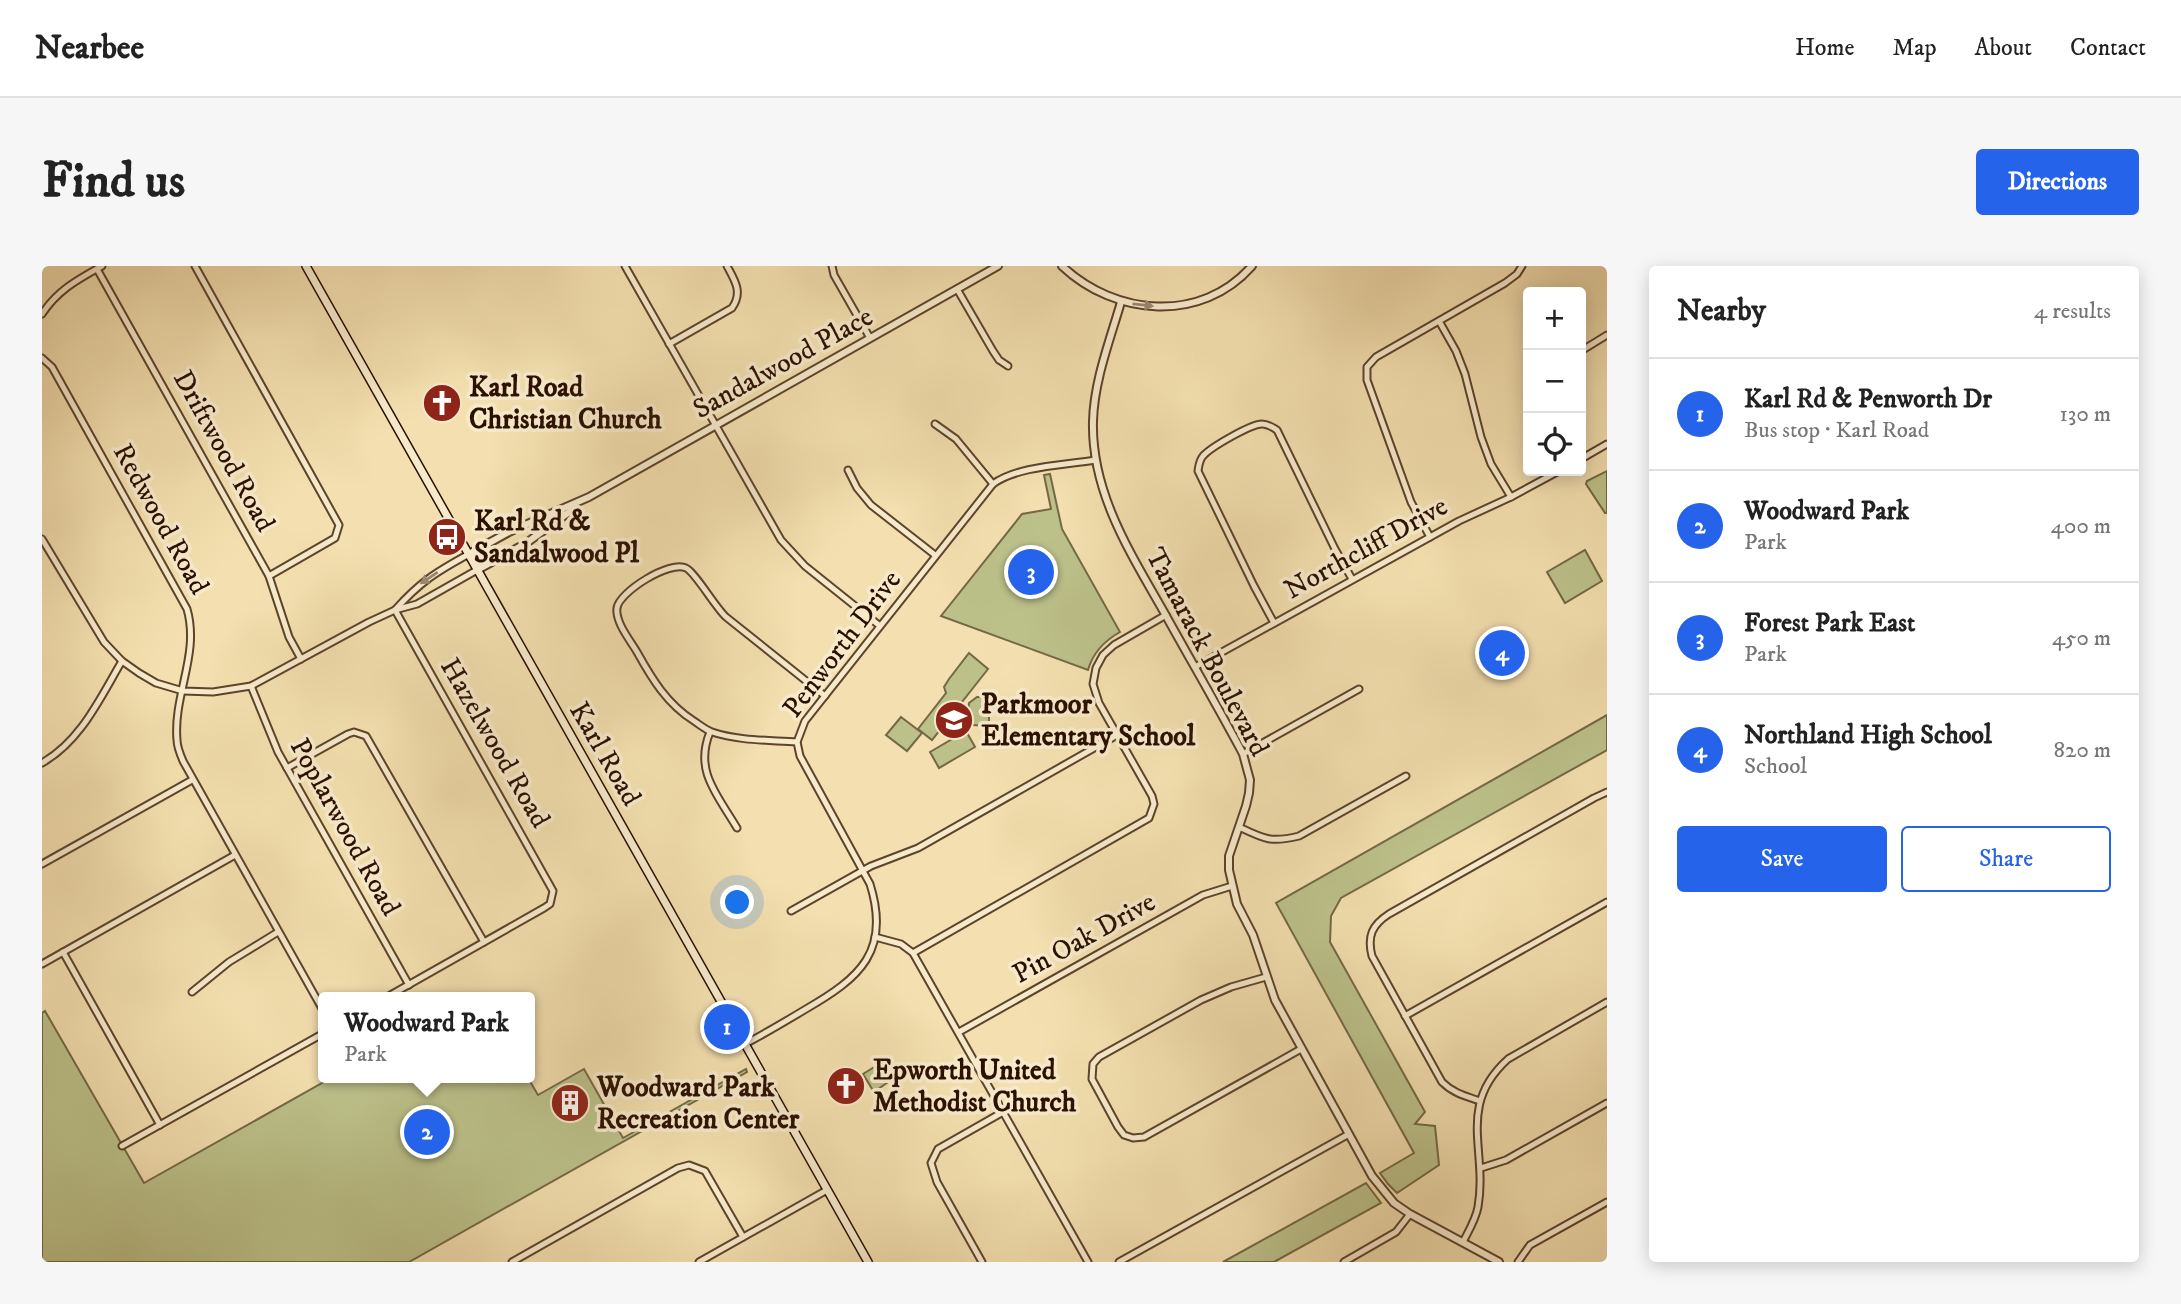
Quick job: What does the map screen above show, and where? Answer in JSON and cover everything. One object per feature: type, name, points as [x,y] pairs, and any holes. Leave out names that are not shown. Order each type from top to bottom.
[{"type":"main road","name":"Karl Road","points":[[306,266],[869,1262]]},
{"type":"street","points":[[194,266],[337,519],[338,530],[335,538],[270,576]]},
{"type":"street","points":[[625,266],[772,527],[804,566],[880,626]]},
{"type":"street","points":[[669,344],[732,308],[739,290],[727,266]]},
{"type":"street","points":[[832,266],[834,275],[870,338]]},
{"type":"street","name":"Sandalwood Place","points":[[395,610],[427,578],[469,554],[509,532],[589,497],[998,266]]},
{"type":"street","points":[[1062,266],[1097,293],[1121,302],[1155,306],[1191,302],[1224,289],[1252,266]]},
{"type":"street","points":[[1430,537],[1411,502],[1367,380],[1367,367],[1376,357],[1506,283],[1522,266]]},
{"type":"street","points":[[42,314],[52,299],[74,281],[99,267]]},
{"type":"street","name":"Driftwood Road","points":[[99,267],[270,576],[289,637],[301,659]]},
{"type":"street","points":[[957,289],[993,351],[999,360],[1008,366]]},
{"type":"street","name":"Tamarack Boulevard","points":[[1121,302],[1096,395],[1093,419],[1099,477],[1116,527],[1243,754],[1250,780],[1247,806],[1229,856],[1228,870],[1237,904],[1253,936],[1275,1000],[1372,1176],[1394,1203],[1410,1214],[1499,1262]]},
{"type":"street","points":[[1439,321],[1465,374],[1481,437],[1511,498]]},
{"type":"street","points":[[1583,350],[1607,335]]},
{"type":"street","name":"Redwood Road","points":[[42,358],[52,367],[187,609],[191,622],[191,647],[177,723],[177,743],[183,761],[318,1002]]},
{"type":"street","points":[[935,424],[956,439],[993,484]]},
{"type":"street","points":[[1274,623],[1198,471],[1199,463],[1207,452],[1252,426],[1269,425],[1277,430],[1352,579]]},
{"type":"street","points":[[1586,456],[1607,444]]},
{"type":"street","name":"Penworth Drive","points":[[745,1044],[845,986],[862,967],[875,937],[877,918],[870,884],[800,756],[797,742],[805,721],[993,484],[1001,478],[1020,472],[1096,460]]},
{"type":"street","points":[[848,470],[870,505],[935,555]]},
{"type":"street","name":"Northcliff Drive","points":[[1195,667],[1459,521],[1511,498],[1550,476]]},
{"type":"street","name":"Sandalwood Place","points":[[183,691],[213,692],[251,686],[369,622],[395,610],[417,604],[526,544],[589,497]]},
{"type":"street","points":[[42,539],[104,642],[122,661],[156,682],[183,691]]},
{"type":"street","points":[[797,742],[710,732],[682,713],[655,685],[619,620],[617,606],[621,597],[666,569],[674,566],[686,568],[726,617],[825,696]]},
{"type":"street","name":"Hazelwood Road","points":[[395,610],[551,884],[553,898],[544,908],[484,942]]},
{"type":"street","points":[[913,953],[1149,818],[1154,804],[1095,694],[1093,684],[1096,668],[1103,655],[1114,645],[1166,615]]},
{"type":"street","points":[[42,763],[58,753],[75,736],[122,661]]},
{"type":"street","name":"Poplarwood Road","points":[[251,686],[268,730],[287,768],[409,985]]},
{"type":"street","points":[[1243,754],[1359,689]]},
{"type":"street","points":[[710,732],[703,757],[706,773],[737,828]]},
{"type":"street","points":[[287,768],[348,734],[360,733],[370,741],[484,942],[396,992]]},
{"type":"street","points":[[791,911],[863,870],[918,848],[1117,735]]},
{"type":"street","points":[[1239,827],[1260,838],[1280,841],[1298,836],[1406,776]]},
{"type":"street","points":[[42,864],[192,779]]},
{"type":"street","points":[[1480,1101],[1457,1094],[1442,1082],[1372,956],[1369,944],[1371,932],[1378,921],[1389,914],[1607,792]]},
{"type":"street","points":[[42,964],[235,855]]},
{"type":"street","name":"Pin Oak Drive","points":[[959,1032],[1203,895],[1232,886]]},
{"type":"street","points":[[1405,1016],[1607,902]]},
{"type":"street","points":[[192,992],[229,962],[278,932]]},
{"type":"street","points":[[875,937],[901,944],[913,953],[1088,1262]]},
{"type":"street","points":[[63,952],[160,1125]]},
{"type":"street","points":[[1266,977],[1231,987],[1201,1000],[1108,1052],[1093,1064],[1091,1073],[1094,1084],[1118,1127],[1129,1137],[1144,1137],[1301,1049]]},
{"type":"street","points":[[1463,1242],[1478,1209],[1481,1168],[1477,1118],[1480,1101],[1499,1068],[1508,1059],[1607,1002]]},
{"type":"street","points":[[122,1146],[318,1036]]},
{"type":"street","points":[[1481,1168],[1506,1160],[1607,1103]]},
{"type":"street","points":[[982,1262],[937,1182],[932,1170],[933,1156],[938,1149],[1003,1112]]},
{"type":"street","points":[[1119,1262],[1349,1134]]},
{"type":"street","points":[[512,1262],[678,1168],[689,1165],[705,1171],[743,1237]]},
{"type":"street","points":[[699,1262],[828,1189]]},
{"type":"street","points":[[1518,1262],[1530,1245],[1607,1202]]},
{"type":"street","points":[[1344,1262],[1396,1232],[1410,1214]]},
{"type":"green space","points":[[563,381],[567,389],[551,398],[547,387]]},
{"type":"green space","points":[[1607,471],[1607,513],[1605,513],[1586,484]]},
{"type":"green space","points":[[1050,474],[1062,529],[1120,632],[1100,648],[1088,670],[941,616],[1022,514],[1051,509],[1044,475]]},
{"type":"green space","points":[[1585,550],[1602,581],[1565,603],[1547,572]]},
{"type":"green space","points":[[969,653],[988,669],[932,740],[918,729],[946,693],[944,687]]},
{"type":"green space","points":[[977,697],[985,697],[994,706],[986,726],[973,725],[967,719],[969,703]]},
{"type":"green space","points":[[1607,715],[1607,750],[1341,898],[1331,916],[1330,942],[1425,1112],[1415,1124],[1435,1126],[1439,1165],[1397,1193],[1380,1173],[1414,1153],[1276,903]]},
{"type":"green space","points":[[901,717],[922,733],[907,751],[886,735]]},
{"type":"green space","points":[[966,731],[975,747],[939,768],[930,752]]},
{"type":"green space","points":[[45,1011],[144,1183],[322,1083],[531,1083],[538,1095],[584,1069],[623,1138],[746,1069],[747,1072],[409,1262],[42,1262],[42,1013]]},
{"type":"green space","points":[[889,1058],[898,1075],[874,1092],[863,1074]]},
{"type":"green space","points":[[1366,1183],[1381,1203],[1274,1262],[1223,1262]]},
{"type":"place","name":"Karl Road Christian Church","points":[[442,403]]},
{"type":"place","name":"Karl Rd & Sandalwood Pl","points":[[447,537]]},
{"type":"place","name":"Forest Park East","points":[[1031,572]]},
{"type":"place","name":"Northland High School","points":[[1502,653]]},
{"type":"place","name":"Parkmoor Elementary School","points":[[954,720]]},
{"type":"place","name":"Karl Rd & Penworth Dr","points":[[727,1027]]},
{"type":"place","name":"Epworth United Methodist Church","points":[[846,1086]]},
{"type":"place","name":"Woodward Park Recreation Center","points":[[570,1103]]},
{"type":"place","name":"Woodward Park","points":[[427,1132]]}]
